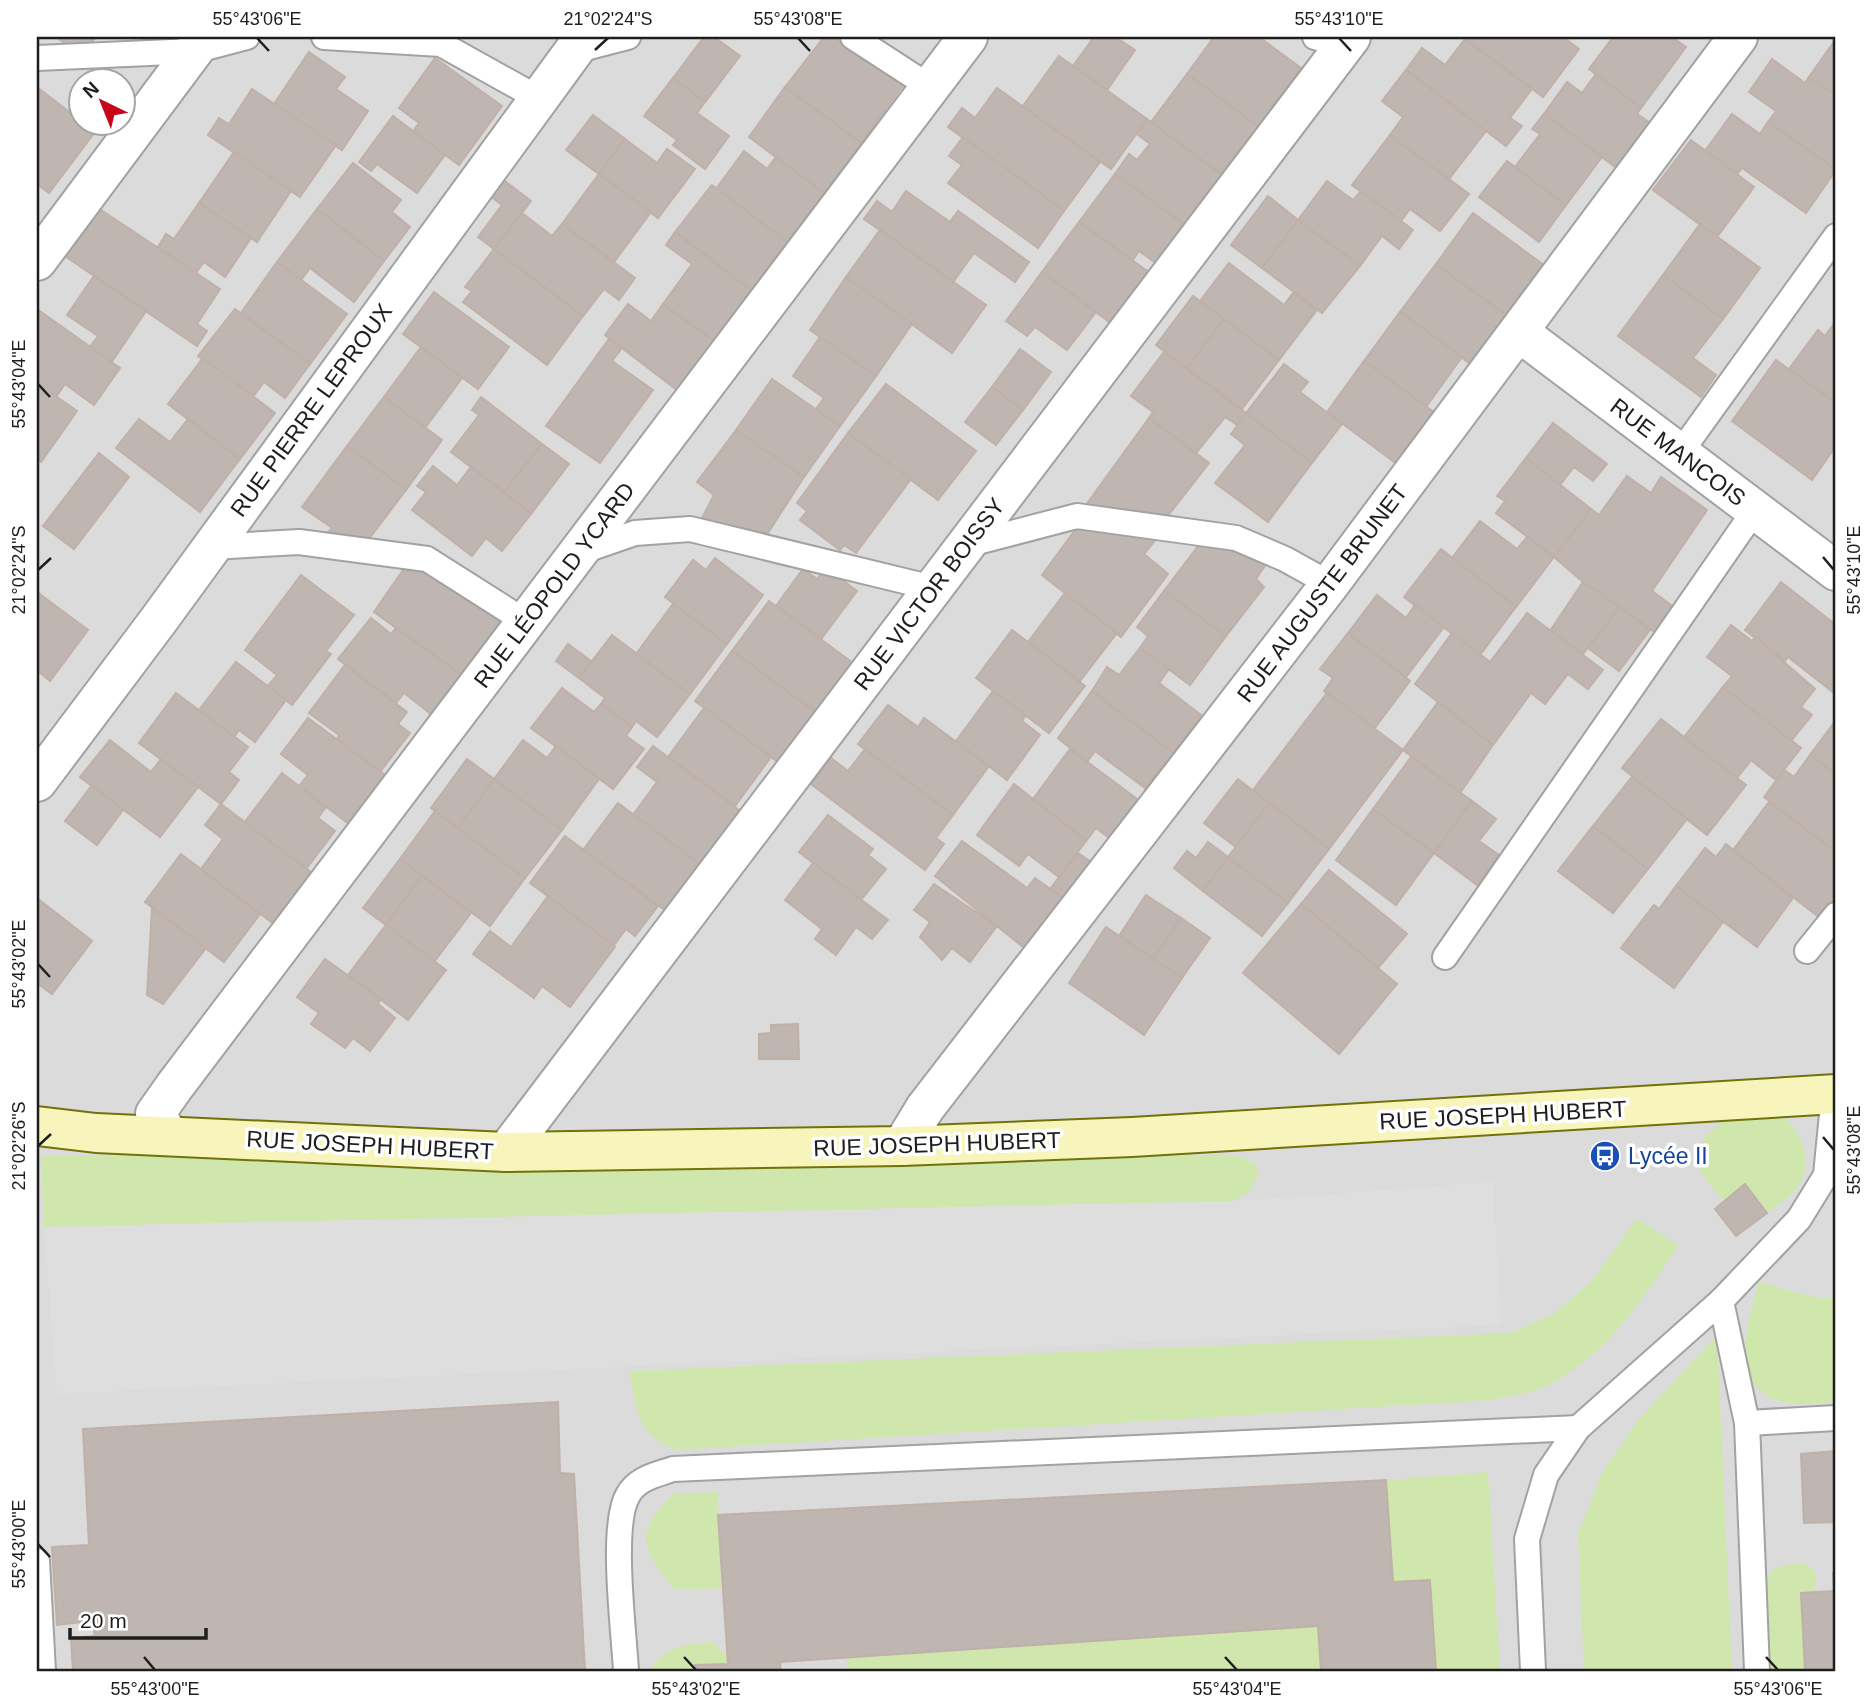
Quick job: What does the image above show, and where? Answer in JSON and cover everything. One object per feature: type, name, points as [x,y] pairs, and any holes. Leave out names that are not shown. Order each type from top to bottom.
[{"type":"street","name":"RUE LÉOPOLD YCARD","points":[[169,1135],[155,1114],[174,1087],[968,37]]},
{"type":"street","name":"RUE AUGUSTE BRUNET","points":[[902,1146],[925,1108],[1330,584],[1520,333],[1738,37]]},
{"type":"street","name":"RUE VICTOR BOISSY","points":[[506,1152],[966,545],[1337,40]]},
{"type":"street","points":[[37,261],[199,44]]},
{"type":"street","name":"RUE PIERRE LEPROUX","points":[[37,782],[579,44]]},
{"type":"street","name":"RUE MANCOIS","points":[[1520,333],[1836,571]]},
{"type":"street","name":"RUE JOSEPH HUBERT","points":[[37,1126],[96,1133],[506,1152],[902,1146],[1132,1137],[1835,1094]]},
{"type":"lane","points":[[37,58],[199,44],[247,37]]},
{"type":"lane","points":[[324,37],[441,44],[538,98]]},
{"type":"lane","points":[[579,44],[628,37]]},
{"type":"lane","points":[[853,37],[930,87]]},
{"type":"lane","points":[[1680,453],[1836,236]]},
{"type":"lane","points":[[1445,957],[1755,510]]},
{"type":"lane","points":[[966,545],[1077,516],[1236,538],[1330,584]]},
{"type":"lane","points":[[579,552],[635,533],[690,529],[933,588]]},
{"type":"lane","points":[[212,547],[299,542],[427,559],[526,622]]},
{"type":"lane","points":[[1807,951],[1836,915]]},
{"type":"lane","points":[[1533,1671],[1527,1539],[1546,1475],[1578,1428],[1721,1301],[1799,1219],[1831,1175],[1835,1094]]},
{"type":"lane","points":[[1721,1301],[1747,1423],[1757,1671]]},
{"type":"lane","points":[[1747,1423],[1836,1418]]},
{"type":"lane","points":[[626,1671],[618,1518],[628,1494],[642,1479],[673,1469],[1578,1428]]},
{"type":"lane","points":[[37,1561],[43,1671]]},
{"type":"shaded area","points":[[37,37],[1836,37],[1836,1671],[37,1671]]},
{"type":"shaded area","points":[[1493,1182],[1501,1325],[57,1394],[44,1227],[1233,1201]]},
{"type":"green space","points":[[1734,1114],[1777,1115],[1792,1126],[1805,1152],[1805,1171],[1799,1185],[1767,1213],[1745,1184],[1725,1201],[1703,1176],[1698,1165],[1700,1145],[1707,1135]]},
{"type":"green space","points":[[1237,1155],[1254,1163],[1259,1174],[1249,1192],[1233,1201],[44,1227],[41,1156]]},
{"type":"green space","points":[[1637,1218],[1678,1246],[1635,1308],[1601,1347],[1562,1378],[1534,1391],[1492,1400],[677,1450],[663,1444],[646,1429],[637,1409],[629,1371],[1509,1333],[1552,1315],[1592,1281]]},
{"type":"green space","points":[[1759,1282],[1817,1298],[1836,1298],[1836,1402],[1803,1404],[1778,1401],[1758,1388],[1750,1376],[1745,1345]]},
{"type":"green space","points":[[1717,1335],[1732,1671],[1584,1671],[1578,1534],[1601,1475],[1638,1420]]},
{"type":"green space","points":[[1488,1472],[1500,1671],[1436,1671],[1430,1580],[1393,1582],[1386,1480]]},
{"type":"green space","points":[[718,1492],[721,1588],[675,1590],[649,1552],[647,1531],[660,1508],[673,1494]]},
{"type":"green space","points":[[1805,1564],[1815,1571],[1815,1593],[1801,1594],[1805,1671],[1768,1671],[1767,1577],[1775,1568]]},
{"type":"green space","points":[[1318,1626],[1321,1671],[847,1671],[847,1658]]},
{"type":"green space","points":[[712,1642],[727,1656],[728,1664],[695,1666],[696,1671],[650,1671],[662,1656],[676,1648]]},
{"type":"building","points":[[56,37],[96,37],[81,55]]},
{"type":"building","points":[[704,37],[714,37],[740,56],[705,102],[673,78]]},
{"type":"building","points":[[824,37],[836,37],[904,84],[861,143],[785,87]]},
{"type":"building","points":[[1094,37],[1115,37],[1135,50],[1107,90],[1073,66]]},
{"type":"building","points":[[1214,37],[1259,37],[1301,68],[1258,126],[1187,74]]},
{"type":"building","points":[[1563,37],[1579,49],[1543,97],[1465,39]]},
{"type":"building","points":[[1613,37],[1672,37],[1686,47],[1641,108],[1589,69]]},
{"type":"building","points":[[1465,39],[1532,89],[1510,118],[1522,126],[1506,146],[1406,70],[1422,48],[1445,65]]},
{"type":"building","points":[[1836,39],[1836,96],[1809,77]]},
{"type":"building","points":[[309,52],[345,77],[336,89],[368,111],[342,150],[274,104]]},
{"type":"building","points":[[1059,56],[1147,119],[1111,169],[1023,106]]},
{"type":"building","points":[[435,58],[502,106],[459,165],[413,131],[419,123],[399,108]]},
{"type":"building","points":[[1772,59],[1805,83],[1809,77],[1836,96],[1836,170],[1768,122],[1776,111],[1749,92]]},
{"type":"building","points":[[1406,70],[1486,131],[1449,179],[1390,135],[1403,117],[1382,101]]},
{"type":"building","points":[[1187,74],[1258,126],[1221,174],[1151,122]]},
{"type":"building","points":[[1596,74],[1641,108],[1637,114],[1652,124],[1618,169],[1544,114],[1567,82],[1582,93]]},
{"type":"building","points":[[673,78],[705,102],[697,113],[729,136],[705,169],[673,145],[677,140],[644,116]]},
{"type":"building","points":[[37,87],[66,110],[66,136],[92,136],[49,193],[37,184]]},
{"type":"building","points":[[785,87],[861,143],[824,193],[749,137]]},
{"type":"building","points":[[997,88],[1100,162],[1064,211],[948,127],[962,108],[975,118]]},
{"type":"building","points":[[252,89],[336,145],[300,197],[208,135],[219,118],[229,124]]},
{"type":"building","points":[[1544,114],[1602,157],[1566,205],[1515,167],[1540,134],[1532,129]]},
{"type":"building","points":[[1732,114],[1760,134],[1768,122],[1836,170],[1806,213],[1742,168],[1737,174],[1705,151]]},
{"type":"building","points":[[593,115],[625,139],[599,174],[566,150]]},
{"type":"building","points":[[393,116],[445,155],[417,193],[377,164],[371,171],[359,162]]},
{"type":"building","points":[[1147,119],[1221,174],[1184,224],[1115,174],[1129,154],[1137,160],[1150,144],[1137,134]]},
{"type":"building","points":[[1390,135],[1469,194],[1440,231],[1410,209],[1401,221],[1352,185]]},
{"type":"building","points":[[963,137],[1064,211],[1038,248],[948,183],[962,165],[949,156]]},
{"type":"building","points":[[625,139],[657,163],[667,149],[695,169],[658,218],[599,174]]},
{"type":"building","points":[[1691,140],[1754,187],[1717,237],[1653,190]]},
{"type":"building","points":[[744,151],[767,169],[776,157],[824,193],[787,242],[716,189]]},
{"type":"building","points":[[234,152],[291,191],[257,242],[199,203]]},
{"type":"building","points":[[1507,161],[1566,205],[1539,242],[1479,197]]},
{"type":"building","points":[[353,163],[401,200],[392,212],[410,227],[384,261],[317,209]]},
{"type":"building","points":[[599,174],[651,212],[614,262],[562,224]]},
{"type":"building","points":[[1115,174],[1184,224],[1156,263],[1139,251],[1132,261],[1079,222]]},
{"type":"building","points":[[498,176],[531,201],[494,249],[478,237],[502,205],[486,193]]},
{"type":"building","points":[[1327,181],[1353,200],[1361,191],[1413,230],[1399,249],[1382,236],[1360,266],[1298,220]]},
{"type":"building","points":[[712,185],[787,242],[751,290],[675,232]]},
{"type":"building","points":[[906,191],[950,222],[958,211],[1029,262],[1015,282],[974,253],[953,282],[864,219],[877,201],[892,212]]},
{"type":"building","points":[[1268,196],[1298,220],[1262,268],[1231,245]]},
{"type":"building","points":[[199,203],[251,238],[225,277],[204,262],[196,273],[158,247],[166,234],[174,239]]},
{"type":"building","points":[[95,206],[220,289],[197,324],[207,331],[197,346],[62,254]]},
{"type":"building","points":[[317,209],[384,261],[354,302],[310,268],[301,280],[277,262]]},
{"type":"building","points":[[522,213],[552,236],[562,224],[635,278],[619,300],[604,289],[583,316],[494,249]]},
{"type":"building","points":[[1473,213],[1545,266],[1507,316],[1436,264]]},
{"type":"building","points":[[1298,220],[1360,266],[1322,313],[1262,268]]},
{"type":"building","points":[[1079,222],[1150,273],[1112,324],[1042,272]]},
{"type":"building","points":[[1700,224],[1760,268],[1723,319],[1663,275]]},
{"type":"building","points":[[880,230],[986,305],[952,353],[846,277]]},
{"type":"building","points":[[675,232],[751,290],[714,341],[663,304],[692,264],[666,245]]},
{"type":"building","points":[[494,249],[583,316],[547,365],[463,302],[472,291],[465,287]]},
{"type":"building","points":[[277,262],[347,314],[310,364],[241,313]]},
{"type":"building","points":[[1229,263],[1284,305],[1293,293],[1317,310],[1279,360],[1200,301]]},
{"type":"building","points":[[1436,264],[1507,316],[1472,365],[1400,312]]},
{"type":"building","points":[[1042,272],[1096,312],[1067,350],[1035,327],[1027,336],[1006,321]]},
{"type":"building","points":[[1663,275],[1723,319],[1693,358],[1716,375],[1701,397],[1618,336]]},
{"type":"building","points":[[94,276],[146,311],[111,363],[90,347],[98,336],[67,315]]},
{"type":"building","points":[[846,277],[912,324],[876,376],[810,330]]},
{"type":"building","points":[[434,292],[509,347],[478,389],[403,334]]},
{"type":"building","points":[[1193,296],[1224,319],[1187,368],[1156,345]]},
{"type":"building","points":[[628,304],[651,321],[663,304],[714,341],[677,390],[605,335]]},
{"type":"building","points":[[37,309],[120,368],[94,405],[65,384],[56,397],[37,383]]},
{"type":"building","points":[[235,309],[310,364],[285,398],[264,382],[253,397],[198,356]]},
{"type":"building","points":[[1400,312],[1462,357],[1426,407],[1364,361]]},
{"type":"building","points":[[1224,319],[1279,360],[1242,409],[1187,368]]},
{"type":"building","points":[[1833,325],[1836,327],[1836,403],[1789,369],[1818,330],[1825,336]]},
{"type":"building","points":[[820,337],[876,376],[840,426],[816,409],[824,398],[793,376]]},
{"type":"building","points":[[609,339],[622,348],[612,361],[653,390],[600,463],[546,426]]},
{"type":"building","points":[[421,347],[462,378],[425,428],[384,397]]},
{"type":"building","points":[[1020,349],[1051,372],[1023,410],[992,387]]},
{"type":"building","points":[[1164,352],[1246,413],[1237,425],[1225,417],[1196,453],[1149,418],[1153,412],[1131,396]]},
{"type":"building","points":[[203,358],[275,413],[240,459],[168,404]]},
{"type":"building","points":[[1776,360],[1836,403],[1836,446],[1812,480],[1732,421]]},
{"type":"building","points":[[1364,361],[1435,413],[1397,464],[1327,412]]},
{"type":"building","points":[[1284,364],[1308,382],[1300,392],[1342,424],[1312,463],[1246,413]]},
{"type":"building","points":[[772,379],[840,426],[804,477],[736,430]]},
{"type":"building","points":[[37,383],[77,411],[41,462],[37,459]]},
{"type":"building","points":[[886,384],[976,451],[938,500],[848,433]]},
{"type":"building","points":[[992,387],[1023,410],[996,445],[965,422]]},
{"type":"building","points":[[384,397],[442,440],[406,490],[347,446]]},
{"type":"building","points":[[481,397],[542,444],[504,492],[451,452],[479,415],[472,410]]},
{"type":"building","points":[[1246,413],[1312,463],[1268,522],[1215,483],[1245,445],[1231,434]]},
{"type":"building","points":[[1149,418],[1209,463],[1167,517],[1086,505]]},
{"type":"building","points":[[139,419],[170,442],[188,419],[240,459],[200,512],[116,448]]},
{"type":"building","points":[[1553,423],[1607,464],[1593,481],[1574,467],[1560,485],[1526,458]]},
{"type":"building","points":[[736,430],[804,477],[768,533],[701,520],[714,495],[697,482]]},
{"type":"building","points":[[848,433],[911,479],[856,553],[844,545],[840,550],[800,520],[807,511],[797,503]]},
{"type":"building","points":[[542,444],[569,464],[531,514],[504,492]]},
{"type":"building","points":[[347,446],[406,490],[369,539],[328,532],[332,528],[302,507]]},
{"type":"building","points":[[99,453],[129,477],[74,549],[43,526]]},
{"type":"building","points":[[1526,458],[1591,509],[1554,557],[1496,513],[1505,501],[1497,496]]},
{"type":"building","points":[[433,466],[457,485],[471,467],[531,514],[502,551],[486,538],[472,556],[412,510],[426,492],[417,486]]},
{"type":"building","points":[[1627,476],[1651,493],[1661,477],[1707,510],[1652,591],[1679,611],[1660,636],[1583,582],[1554,557],[1591,509],[1599,515]]},
{"type":"building","points":[[1480,521],[1517,549],[1527,537],[1554,557],[1516,607],[1452,558]]},
{"type":"building","points":[[1078,526],[1157,538],[1144,554],[1168,574],[1121,637],[1042,575]]},
{"type":"building","points":[[1201,542],[1249,551],[1266,564],[1256,579],[1264,587],[1226,636],[1164,591]]},
{"type":"building","points":[[1441,549],[1516,607],[1480,655],[1404,597]]},
{"type":"building","points":[[715,558],[763,595],[727,644],[665,597],[693,560],[706,570]]},
{"type":"building","points":[[826,568],[857,591],[821,639],[776,606],[803,569],[817,579]]},
{"type":"building","points":[[403,570],[436,575],[500,622],[463,676],[374,612]]},
{"type":"building","points":[[301,575],[354,615],[326,651],[331,654],[292,705],[268,686],[277,675],[245,650]]},
{"type":"building","points":[[1583,582],[1620,607],[1582,655],[1550,631]]},
{"type":"building","points":[[1781,582],[1836,625],[1834,693],[1788,657],[1785,661],[1745,630]]},
{"type":"building","points":[[1164,591],[1226,636],[1190,685],[1140,648],[1148,636],[1137,627]]},
{"type":"building","points":[[37,592],[88,630],[50,681],[37,670]]},
{"type":"building","points":[[1065,593],[1117,633],[1080,681],[1028,642]]},
{"type":"building","points":[[1377,595],[1406,618],[1415,605],[1444,627],[1406,677],[1348,633]]},
{"type":"building","points":[[769,601],[857,666],[821,716],[732,651]]},
{"type":"building","points":[[673,604],[727,644],[690,694],[636,654]]},
{"type":"building","points":[[1620,607],[1650,630],[1619,671],[1588,648]]},
{"type":"building","points":[[1527,613],[1603,670],[1588,689],[1568,674],[1545,704],[1531,693],[1493,745],[1415,684],[1452,633],[1490,662]]},
{"type":"building","points":[[371,618],[391,634],[396,628],[463,676],[431,714],[404,693],[396,703],[338,659]]},
{"type":"building","points":[[1731,625],[1752,641],[1755,637],[1815,689],[1801,707],[1812,715],[1791,741],[1723,687],[1732,676],[1707,657]]},
{"type":"building","points":[[1012,630],[1085,686],[1049,733],[976,678]]},
{"type":"building","points":[[1348,633],[1410,681],[1374,729],[1324,691],[1333,678],[1320,669]]},
{"type":"building","points":[[612,635],[690,694],[657,737],[636,721],[632,727],[601,704],[605,698],[579,678]]},
{"type":"building","points":[[568,644],[591,661],[579,678],[556,661]]},
{"type":"building","points":[[1140,648],[1169,669],[1159,683],[1201,715],[1173,753],[1092,691],[1107,667],[1119,675]]},
{"type":"building","points":[[732,651],[821,716],[783,766],[695,701]]},
{"type":"building","points":[[236,662],[286,700],[255,742],[239,730],[234,737],[199,710]]},
{"type":"building","points":[[345,665],[407,712],[398,724],[410,733],[380,772],[337,739],[339,735],[309,713]]},
{"type":"building","points":[[1723,687],[1801,748],[1776,780],[1751,760],[1737,778],[1684,737]]},
{"type":"building","points":[[562,688],[594,712],[601,704],[632,727],[626,736],[644,749],[613,789],[531,728]]},
{"type":"building","points":[[993,691],[1026,715],[1022,721],[1040,735],[1007,780],[956,741]]},
{"type":"building","points":[[1092,691],[1173,753],[1145,788],[1095,751],[1087,762],[1058,738]]},
{"type":"building","points":[[176,693],[248,747],[229,772],[239,780],[221,804],[139,743]]},
{"type":"building","points":[[1327,693],[1403,750],[1329,849],[1253,790]]},
{"type":"building","points":[[1438,702],[1493,745],[1460,793],[1403,750]]},
{"type":"building","points":[[888,705],[918,727],[924,718],[989,766],[953,815],[858,744]]},
{"type":"building","points":[[704,708],[771,757],[735,806],[668,757]]},
{"type":"building","points":[[308,718],[385,775],[349,824],[299,786],[308,775],[281,754]]},
{"type":"building","points":[[1661,719],[1746,785],[1707,835],[1622,768]]},
{"type":"building","points":[[1836,720],[1836,774],[1810,755]]},
{"type":"building","points":[[110,740],[151,772],[161,759],[198,787],[160,837],[80,777]]},
{"type":"building","points":[[523,740],[547,758],[556,746],[599,779],[562,830],[494,779]]},
{"type":"building","points":[[653,746],[743,813],[703,867],[633,815],[657,782],[637,767]]},
{"type":"building","points":[[865,749],[953,815],[936,838],[944,844],[925,870],[811,784],[831,758],[848,771]]},
{"type":"building","points":[[1070,749],[1141,802],[1112,840],[1096,828],[1086,841],[1033,799]]},
{"type":"building","points":[[1810,755],[1836,774],[1836,852],[1764,797],[1784,770],[1794,777]]},
{"type":"building","points":[[1411,757],[1472,801],[1434,853],[1373,809]]},
{"type":"building","points":[[467,759],[494,779],[458,828],[431,808]]},
{"type":"building","points":[[282,773],[326,807],[318,818],[335,831],[306,869],[244,823]]},
{"type":"building","points":[[1632,777],[1687,819],[1648,869],[1593,826]]},
{"type":"building","points":[[494,779],[562,830],[525,878],[458,828]]},
{"type":"building","points":[[1238,779],[1269,803],[1236,847],[1204,823]]},
{"type":"building","points":[[1014,784],[1086,841],[1059,877],[1028,854],[1019,866],[977,835]]},
{"type":"building","points":[[92,785],[123,810],[97,845],[65,821]]},
{"type":"building","points":[[1472,801],[1496,819],[1479,841],[1499,855],[1477,885],[1434,853]]},
{"type":"building","points":[[1769,802],[1836,852],[1836,898],[1820,918],[1733,850]]},
{"type":"building","points":[[618,803],[703,867],[669,913],[583,850]]},
{"type":"building","points":[[1269,803],[1329,849],[1288,903],[1228,857]]},
{"type":"building","points":[[221,804],[312,873],[274,924],[201,869],[223,839],[205,825]]},
{"type":"building","points":[[1373,809],[1434,853],[1396,905],[1336,860]]},
{"type":"building","points":[[435,811],[525,878],[490,926],[400,859]]},
{"type":"building","points":[[828,815],[873,849],[868,855],[886,869],[861,900],[799,852]]},
{"type":"building","points":[[1593,826],[1648,869],[1613,913],[1558,871]]},
{"type":"building","points":[[565,836],[658,906],[635,936],[626,929],[614,945],[530,883]]},
{"type":"building","points":[[962,841],[1027,888],[1035,878],[1067,901],[1028,951],[935,876]]},
{"type":"building","points":[[1208,842],[1228,857],[1203,891],[1174,868],[1187,851],[1196,858]]},
{"type":"building","points":[[1726,844],[1793,898],[1757,947],[1676,886],[1705,848],[1716,857]]},
{"type":"building","points":[[1078,853],[1094,864],[1067,901],[1050,889]]},
{"type":"building","points":[[181,854],[260,914],[224,962],[145,902]]},
{"type":"building","points":[[1228,857],[1288,903],[1262,936],[1203,891]]},
{"type":"building","points":[[400,859],[422,876],[386,925],[363,908]]},
{"type":"building","points":[[813,863],[888,920],[872,939],[856,927],[836,955],[815,939],[822,929],[785,900]]},
{"type":"building","points":[[1329,870],[1407,934],[1378,968],[1301,904]]},
{"type":"building","points":[[422,876],[471,913],[434,962],[386,925]]},
{"type":"building","points":[[934,884],[997,926],[970,962],[952,948],[942,960],[920,937],[930,922],[914,910]]},
{"type":"building","points":[[1676,886],[1723,922],[1674,988],[1621,948],[1654,905],[1659,909]]},
{"type":"building","points":[[1146,895],[1181,918],[1153,959],[1119,936]]},
{"type":"building","points":[[548,896],[615,947],[570,1007],[542,986],[534,998],[473,954],[490,931],[511,947]]},
{"type":"building","points":[[37,898],[92,941],[52,994],[37,983]]},
{"type":"building","points":[[1301,904],[1397,984],[1339,1054],[1243,973]]},
{"type":"building","points":[[152,908],[206,948],[163,1004],[147,995]]},
{"type":"building","points":[[1181,918],[1210,938],[1182,978],[1153,959]]},
{"type":"building","points":[[386,925],[446,970],[408,1020],[348,975]]},
{"type":"building","points":[[1106,927],[1182,978],[1144,1035],[1069,983]]},
{"type":"building","points":[[325,959],[381,999],[378,1004],[395,1018],[370,1051],[353,1038],[345,1048],[311,1024],[319,1013],[297,997]]},
{"type":"building","points":[[798,1024],[799,1059],[759,1059],[759,1034],[771,1033],[771,1025]]},
{"type":"building","points":[[1745,1184],[1767,1213],[1736,1236],[1715,1209]]},
{"type":"building","points":[[558,1402],[560,1473],[574,1474],[585,1671],[73,1671],[71,1638],[95,1636],[92,1621],[57,1625],[52,1547],[89,1545],[83,1429]]},
{"type":"building","points":[[1836,1451],[1836,1522],[1804,1523],[1801,1454]]},
{"type":"building","points":[[1386,1480],[1393,1582],[1430,1580],[1436,1671],[1321,1671],[1318,1626],[780,1662],[781,1671],[696,1671],[695,1665],[728,1664],[718,1515]]},
{"type":"building","points":[[1836,1572],[1836,1671],[1805,1671],[1801,1593],[1834,1591],[1833,1573]]},
{"type":"place","name":"Lycée II","points":[[1605,1156]]}]
